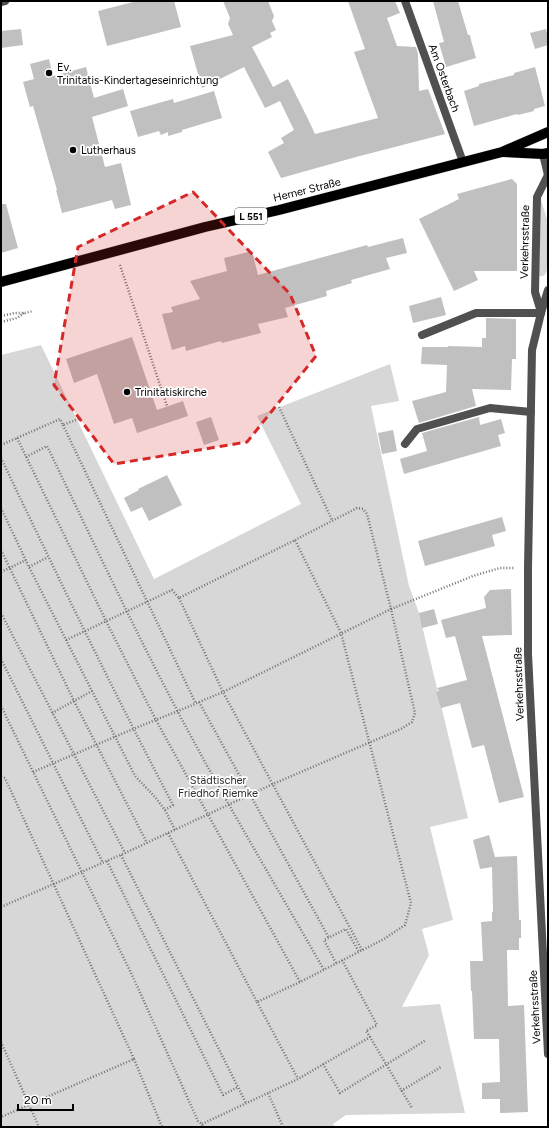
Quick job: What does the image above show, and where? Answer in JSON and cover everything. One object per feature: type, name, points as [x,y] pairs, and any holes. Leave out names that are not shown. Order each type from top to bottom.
[{"type":"main road","name":"Herner Straße","points":[[1,282],[205,227],[279,210],[502,152],[548,132]]},
{"type":"main road","name":"Herner Straße","points":[[502,152],[546,153]]},
{"type":"street","name":"Am Osterbach","points":[[406,1],[464,162]]},
{"type":"street","name":"Verkehrsstraße","points":[[541,312],[535,292],[537,197],[548,175],[546,153]]},
{"type":"street","name":"Verkehrsstraße","points":[[548,290],[532,350],[528,568],[528,654],[548,1054]]},
{"type":"street","points":[[422,336],[476,313],[541,312]]},
{"type":"street","points":[[405,444],[417,429],[490,408],[530,412]]},
{"type":"path","points":[[115,251],[167,406]]},
{"type":"path","points":[[1,316],[33,311]]},
{"type":"path","points":[[1,322],[16,318],[25,313]]},
{"type":"path","points":[[279,407],[332,520]]},
{"type":"path","points":[[62,425],[81,418]]},
{"type":"path","points":[[1,445],[60,419],[196,704]]},
{"type":"path","points":[[17,438],[156,720],[300,982]]},
{"type":"path","points":[[26,456],[47,446],[178,712],[324,970]]},
{"type":"path","points":[[1,458],[133,729],[173,805],[165,810]]},
{"type":"path","points":[[1,508],[29,567],[135,776],[165,810],[175,830]]},
{"type":"path","points":[[1,907],[123,854],[273,784],[370,743],[401,729],[412,722],[415,714],[391,609],[367,514],[363,509],[357,508],[332,520],[179,598]]},
{"type":"path","points":[[257,1002],[384,939],[405,925],[411,903],[341,633],[295,540]]},
{"type":"path","points":[[1,550],[74,701],[147,843]]},
{"type":"path","points":[[29,567],[48,557]]},
{"type":"path","points":[[1,572],[26,560]]},
{"type":"path","points":[[33,772],[96,744],[178,712],[223,692],[391,609],[473,576],[500,568],[528,568]]},
{"type":"path","points":[[66,640],[172,590],[179,598],[223,692],[360,951]]},
{"type":"path","points":[[1,613],[73,754],[246,1103]]},
{"type":"path","points":[[1,659],[103,863]]},
{"type":"path","points":[[52,713],[92,691]]},
{"type":"path","points":[[199,702],[329,938]]},
{"type":"path","points":[[1,706],[133,978],[198,1121],[202,1126],[246,1103],[298,1079],[370,1037]]},
{"type":"path","points":[[1,777],[5,778],[134,1059],[162,1127]]},
{"type":"path","points":[[168,833],[298,1079]]},
{"type":"path","points":[[107,861],[223,1095],[238,1087]]},
{"type":"path","points":[[336,963],[324,940],[346,929],[360,951]]},
{"type":"path","points":[[342,960],[377,1025],[366,1031],[412,1108]]},
{"type":"path","points":[[323,1064],[340,1093],[426,1040]]},
{"type":"path","points":[[1,1042],[39,1127]]},
{"type":"path","points":[[1,1117],[134,1059]]},
{"type":"path","points":[[401,1091],[441,1067]]},
{"type":"path","points":[[268,1093],[284,1127]]},
{"type":"highlighted area","points":[[193,192],[290,294],[316,356],[247,442],[114,464],[54,385],[78,247]]},
{"type":"green space","points":[[541,200],[548,222],[548,266],[545,274],[543,276],[539,276]]},
{"type":"green space","name":"Städtischer Friedhof Riemke","points":[[41,345],[154,579],[301,504],[257,416],[390,364],[399,401],[371,406],[409,586],[419,613],[468,818],[430,827],[453,920],[422,929],[429,955],[402,1007],[440,1004],[465,1113],[346,1115],[333,1124],[335,1127],[1,1127],[1,355]]},
{"type":"building","points":[[137,1],[174,1],[181,27],[107,46],[98,11]]},
{"type":"building","points":[[223,1],[268,1],[274,16],[272,21],[276,30],[270,33],[272,37],[252,47],[273,87],[288,79],[315,134],[378,118],[354,52],[365,49],[348,1],[395,1],[400,13],[387,18],[397,46],[416,47],[418,54],[419,91],[428,89],[445,134],[281,178],[268,152],[284,143],[281,138],[294,130],[280,101],[265,108],[244,67],[202,88],[190,46],[233,35],[228,24],[230,18]]},
{"type":"building","points":[[433,1],[458,1],[468,35],[470,35],[476,58],[446,67],[439,43],[444,42]]},
{"type":"building","points":[[21,29],[23,45],[1,48],[1,31]]},
{"type":"building","points":[[546,29],[548,45],[535,49],[530,33]]},
{"type":"building","name":"Lutherhaus","points":[[49,59],[53,76],[86,67],[94,98],[123,89],[128,106],[92,117],[105,167],[121,163],[131,205],[115,209],[112,200],[62,213],[33,106],[30,107],[23,82],[34,79],[30,64]]},
{"type":"building","points":[[535,67],[545,106],[534,109],[534,111],[517,114],[474,126],[464,91],[479,86],[479,84],[514,75],[514,73]]},
{"type":"building","points":[[214,91],[222,118],[182,130],[182,132],[168,136],[168,132],[161,135],[159,131],[138,137],[130,111],[173,99],[174,103]]},
{"type":"building","points":[[512,179],[517,184],[517,271],[474,271],[478,280],[454,291],[419,219],[459,199],[457,194]]},
{"type":"building","points":[[1,204],[6,204],[18,248],[1,253]]},
{"type":"building","points":[[403,238],[407,253],[386,258],[390,269],[351,280],[352,283],[326,291],[327,296],[285,308],[288,317],[258,324],[261,333],[222,343],[221,341],[186,351],[185,346],[172,350],[162,314],[173,312],[171,307],[200,299],[190,281],[227,271],[224,258],[252,251],[258,275],[367,245],[368,247]]},
{"type":"building","points":[[441,297],[446,315],[413,323],[409,306]]},
{"type":"building","points":[[486,318],[516,319],[516,359],[512,359],[511,390],[472,389],[476,406],[419,423],[412,401],[446,392],[447,365],[421,364],[422,347],[482,347],[482,338],[486,338]]},
{"type":"building","name":"Trinitatiskirche","points":[[132,337],[157,410],[183,401],[188,416],[137,433],[132,418],[114,424],[97,374],[74,383],[66,359]]},
{"type":"building","points":[[211,417],[219,440],[204,445],[196,422]]},
{"type":"building","points":[[479,417],[480,425],[501,419],[505,433],[498,435],[501,446],[404,474],[400,459],[427,451],[422,433]]},
{"type":"building","points":[[393,430],[397,451],[382,454],[378,433]]},
{"type":"building","points":[[167,475],[182,505],[149,521],[142,507],[131,512],[124,498],[139,490],[138,489]]},
{"type":"building","points":[[502,517],[506,531],[492,535],[495,546],[425,566],[418,541]]},
{"type":"building","points":[[511,589],[512,635],[482,636],[524,797],[499,803],[484,745],[472,748],[460,703],[441,708],[436,692],[439,691],[437,688],[467,680],[455,636],[446,638],[441,620],[486,608],[484,597],[490,590]]},
{"type":"building","points":[[434,609],[438,624],[422,628],[419,613]]},
{"type":"building","points":[[489,835],[495,857],[517,856],[521,938],[519,938],[519,950],[507,950],[508,1006],[524,1005],[528,1112],[500,1113],[500,1099],[482,1099],[482,1083],[500,1082],[499,1039],[474,1039],[471,991],[470,961],[483,961],[481,922],[492,921],[493,912],[492,867],[480,869],[473,840]]},
{"type":"place","name":"Ev. Trinitatis-Kindertageseinrichtung","points":[[49,73]]},
{"type":"place","name":"Lutherhaus","points":[[73,150]]},
{"type":"place","name":"Trinitatiskirche","points":[[127,392]]}]
